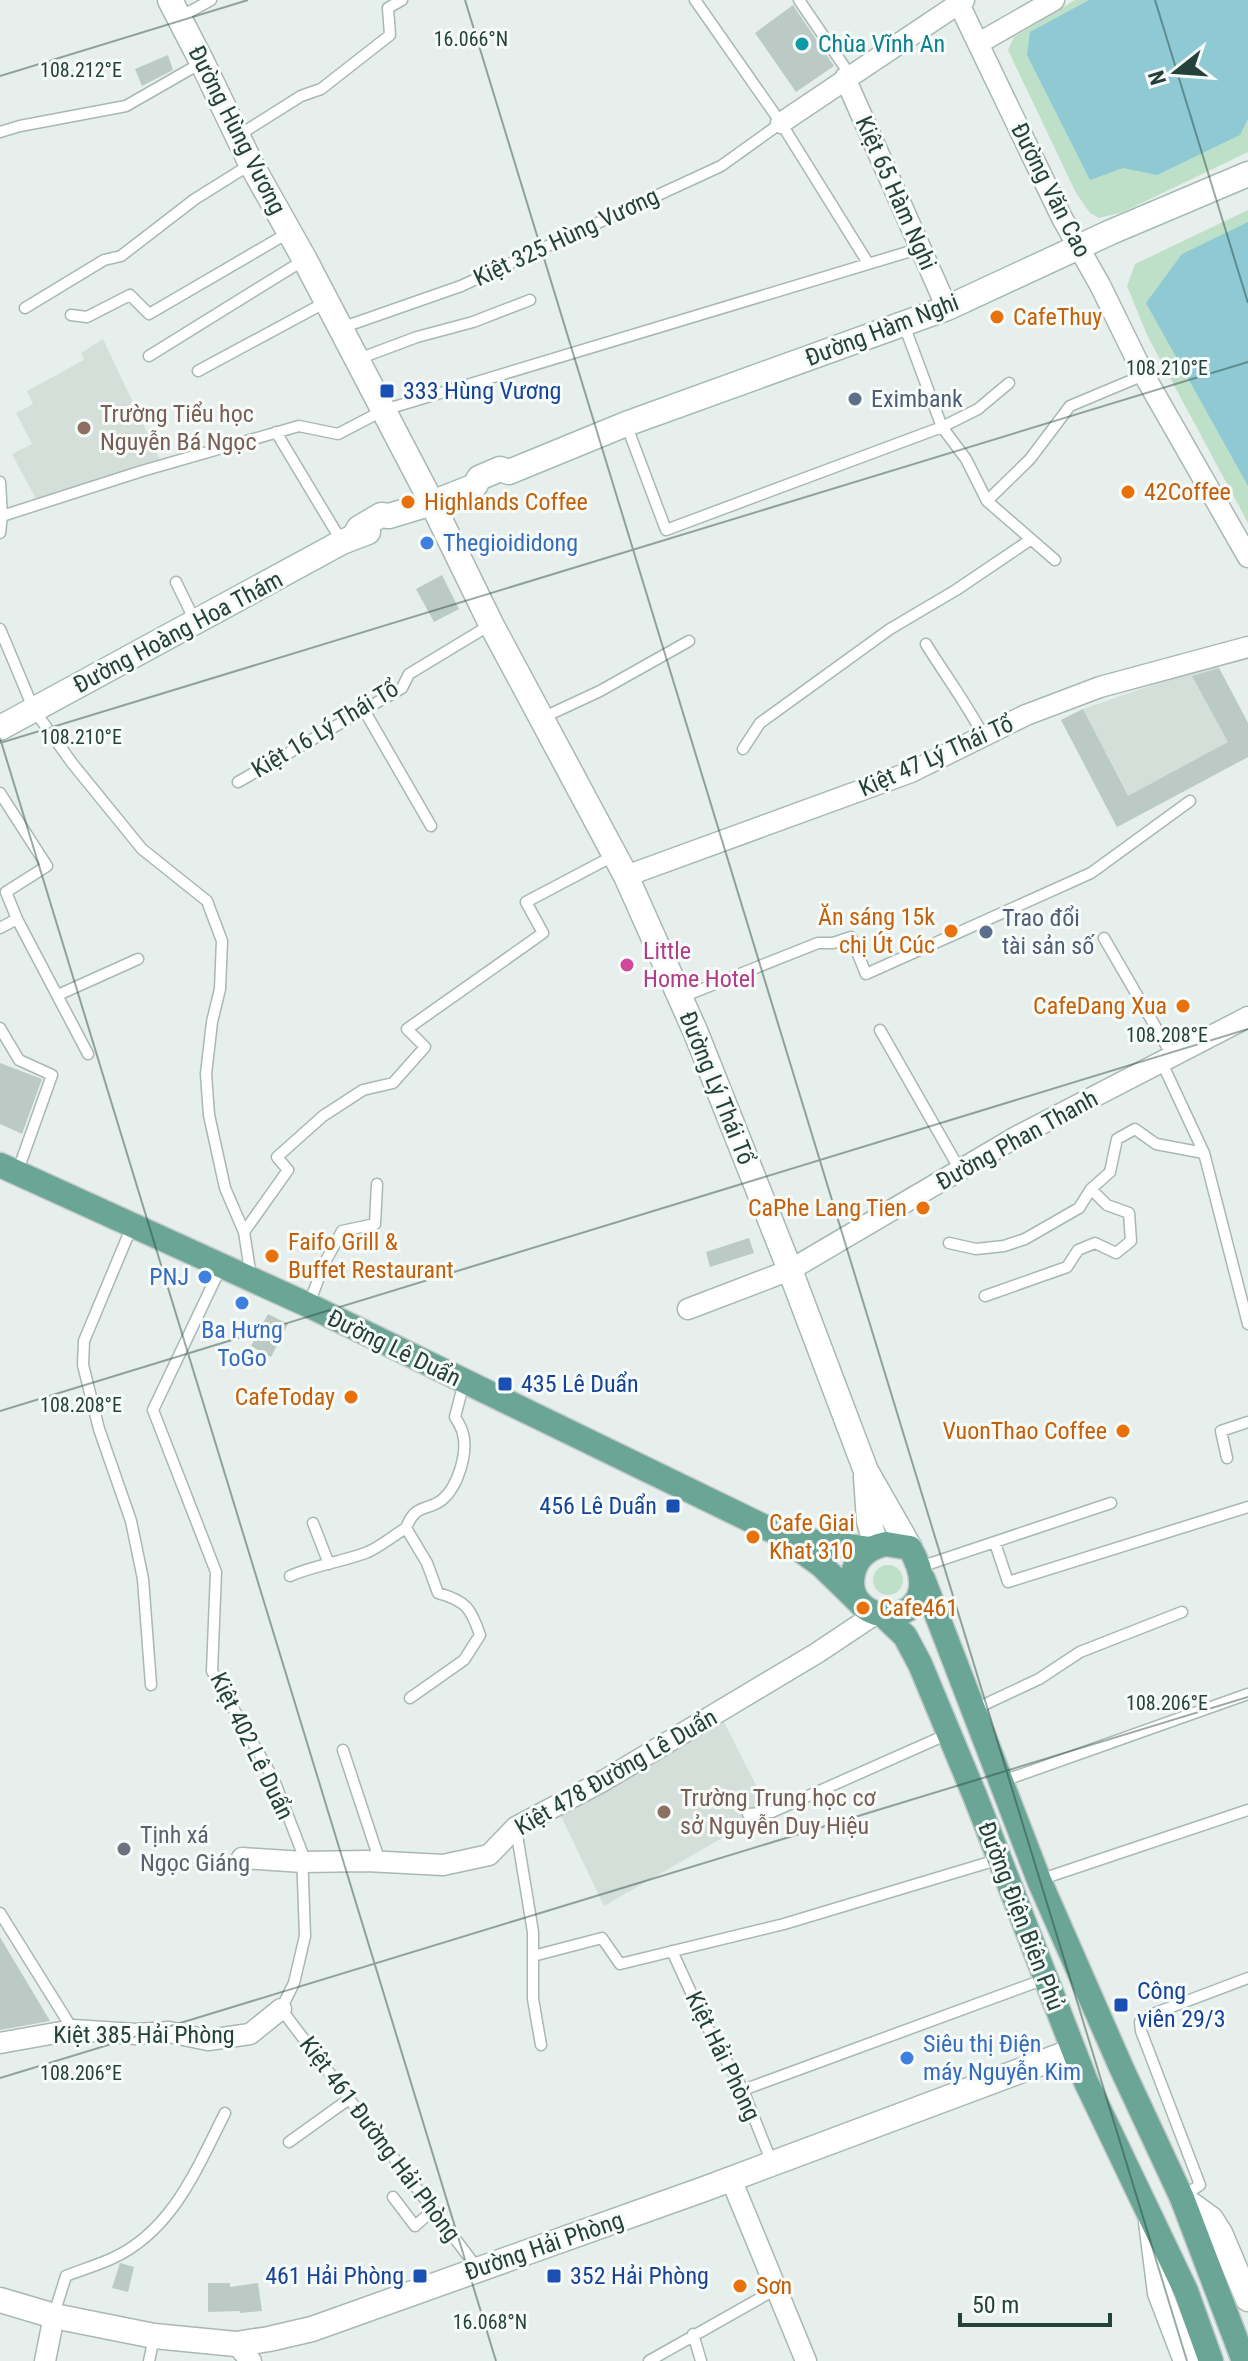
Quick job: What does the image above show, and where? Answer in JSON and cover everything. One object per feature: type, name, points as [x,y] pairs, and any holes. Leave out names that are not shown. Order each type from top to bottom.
[{"type":"main road","name":"Đường Lê Duẩn","points":[[8,1169],[222,1264],[785,1538],[874,1611]]},
{"type":"main road","name":"Đường Lê Duẩn","points":[[785,1538],[873,1548]]},
{"type":"main road","points":[[886,1544],[917,1565],[915,1601],[907,1610],[896,1614],[874,1611],[853,1586],[855,1565],[873,1548],[886,1544]]},
{"type":"main road","name":"Đường Điện Biên Phủ","points":[[917,1565],[1039,1880],[1182,2198]]},
{"type":"main road","name":"Đường Điện Biên Phủ","points":[[874,1611],[905,1636],[920,1664],[1000,1859],[1073,2051],[1151,2222]]},
{"type":"main road","points":[[1182,2198],[1244,2361]]},
{"type":"main road","points":[[1151,2222],[1186,2291],[1211,2361]]},
{"type":"street","points":[[979,43],[1054,0]]},
{"type":"street","points":[[781,123],[961,2]]},
{"type":"street","name":"Đường Văn Cao","points":[[961,2],[1078,247],[1144,375],[1248,557]]},
{"type":"street","name":"Đường Hùng Vương","points":[[175,8],[251,164],[305,260],[432,503]]},
{"type":"street","name":"Kiệt 65 Hàm Nghi","points":[[848,77],[947,308]]},
{"type":"street","name":"Đường Hàm Nghi","points":[[432,503],[475,486],[483,490],[505,482],[509,472],[626,424],[947,308],[1078,247],[1248,174]]},
{"type":"street","name":"Đường Hoàng Hoa Thám","points":[[0,728],[196,623],[348,538],[381,515],[389,516],[432,503]]},
{"type":"street","name":"Đường Lý Thái Tổ","points":[[432,503],[491,624],[621,865],[680,997],[790,1270],[866,1471],[917,1565]]},
{"type":"street","name":"Kiệt 47 Lý Thái Tổ","points":[[621,865],[911,772],[1026,715],[1100,687],[1248,647]]},
{"type":"street","name":"Đường Phan Thanh","points":[[688,1309],[790,1270],[1016,1137],[1248,1017]]},
{"type":"street","name":"Đường Lý Thái Tổ","points":[[866,1471],[873,1548]]},
{"type":"street","name":"Kiệt 478 Đường Lê Duẩn","points":[[242,1858],[443,1865],[489,1855],[516,1827],[603,1781],[817,1653],[874,1611]]},
{"type":"street","name":"Kiệt 385 Hải Phòng","points":[[1,2041],[73,2030],[136,2034],[169,2032],[208,2040],[250,2034],[281,2009]]},
{"type":"street","name":"Đường Hải Phòng","points":[[0,2300],[54,2316],[243,2352],[269,2339],[312,2329],[731,2179],[1073,2051]]},
{"type":"street","points":[[731,2179],[806,2361]]},
{"type":"street","name":"Đường Điện Biên Phủ","points":[[1182,2198],[1211,2219],[1248,2299]]},
{"type":"street","name":"Đường Điện Biên Phủ","points":[[1151,2222],[1160,2293],[1186,2361]]},
{"type":"street","points":[[45,2361],[54,2316]]},
{"type":"lane","points":[[175,8],[211,0]]},
{"type":"lane","points":[[237,136],[301,96],[321,89],[390,35],[388,8],[402,0]]},
{"type":"lane","points":[[695,0],[781,123],[868,263]]},
{"type":"lane","points":[[799,0],[848,77]]},
{"type":"lane","points":[[0,132],[126,106],[202,62]]},
{"type":"lane","name":"Kiệt 325 Hùng Vương","points":[[340,328],[461,286],[721,166],[781,123]]},
{"type":"lane","points":[[25,308],[104,260],[121,256],[195,199],[251,164]]},
{"type":"lane","points":[[71,315],[87,317],[130,295],[149,314],[289,232]]},
{"type":"lane","points":[[2,516],[142,471],[299,426],[338,434],[384,410],[921,248]]},
{"type":"lane","points":[[149,356],[305,260]]},
{"type":"lane","points":[[356,359],[417,337],[473,322],[530,300]]},
{"type":"lane","points":[[198,371],[326,302]]},
{"type":"lane","points":[[903,323],[942,427],[966,459],[987,501],[1055,560]]},
{"type":"lane","points":[[987,501],[1030,459],[1070,406],[1144,375]]},
{"type":"lane","points":[[626,424],[666,530],[942,427],[978,409],[1009,383]]},
{"type":"lane","points":[[276,432],[348,538]]},
{"type":"lane","points":[[0,482],[0,533]]},
{"type":"lane","points":[[743,749],[760,723],[890,629],[956,590],[1030,540]]},
{"type":"lane","points":[[176,582],[196,623]]},
{"type":"lane","name":"Kiệt 16 Lý Thái Tổ","points":[[238,782],[402,688],[409,674],[491,624]]},
{"type":"lane","points":[[0,629],[34,710],[72,763],[142,849],[207,901],[222,941],[220,989],[212,1022],[206,1074],[209,1115],[225,1188],[244,1232],[252,1279]]},
{"type":"lane","points":[[542,718],[600,691],[689,641]]},
{"type":"lane","points":[[926,644],[947,679],[964,699],[984,737]]},
{"type":"lane","points":[[364,710],[431,826]]},
{"type":"lane","points":[[0,793],[47,866],[6,892],[88,1054]]},
{"type":"lane","points":[[680,997],[818,943],[833,943],[851,937],[866,974],[1091,873],[1190,801]]},
{"type":"lane","points":[[244,1232],[288,1170],[277,1157],[323,1116],[363,1090],[393,1083],[425,1047],[407,1029],[543,933],[526,902],[621,865]]},
{"type":"lane","points":[[0,928],[17,919]]},
{"type":"lane","points":[[1104,938],[1167,1060],[1204,1153],[1248,1324]]},
{"type":"lane","points":[[58,995],[138,959]]},
{"type":"lane","points":[[0,1028],[19,1060],[52,1075],[8,1169]]},
{"type":"lane","points":[[880,1030],[960,1170]]},
{"type":"lane","points":[[949,1243],[976,1249],[1004,1246],[1025,1239],[1079,1208],[1091,1189],[1110,1172],[1117,1139],[1135,1129],[1156,1144],[1204,1153]]},
{"type":"lane","points":[[308,1305],[324,1264],[342,1231],[375,1224],[377,1184]]},
{"type":"lane","points":[[985,1296],[1067,1267],[1078,1250],[1095,1243],[1116,1253],[1131,1241],[1129,1213],[1107,1205],[1091,1189]]},
{"type":"lane","points":[[132,1226],[84,1341],[83,1365],[99,1429],[131,1521],[143,1579],[151,1685]]},
{"type":"lane","name":"Kiệt 402 Lê Duẩn","points":[[222,1264],[153,1410],[216,1572],[212,1671],[274,1780],[302,1852],[305,1936],[294,1983],[281,2009]]},
{"type":"lane","points":[[290,1576],[311,1567],[371,1551],[406,1528],[414,1514],[425,1506],[435,1505],[445,1498],[459,1472],[463,1432],[455,1417],[464,1382]]},
{"type":"lane","points":[[1227,1458],[1221,1431],[1248,1422]]},
{"type":"lane","points":[[917,1565],[995,1543],[1111,1503]]},
{"type":"lane","points":[[995,1543],[1008,1582],[1248,1507]]},
{"type":"lane","points":[[313,1523],[329,1564]]},
{"type":"lane","points":[[406,1528],[427,1563],[438,1593],[457,1598],[472,1611],[480,1635],[464,1660],[410,1698]]},
{"type":"lane","points":[[973,1710],[1039,1679],[1080,1652],[1182,1612]]},
{"type":"lane","points":[[1001,1782],[1248,1694]]},
{"type":"lane","points":[[748,1814],[772,1812],[950,1733]]},
{"type":"lane","points":[[343,1750],[380,1862]]},
{"type":"lane","points":[[1039,1880],[1248,1810]]},
{"type":"lane","points":[[516,1827],[533,1932],[533,1999],[541,2045]]},
{"type":"lane","points":[[533,1956],[602,1938],[620,1964],[784,1924],[1000,1859]]},
{"type":"lane","points":[[0,1913],[73,2030]]},
{"type":"lane","name":"Kiệt Hải Phòng","points":[[672,1951],[704,2021],[743,2090],[772,2163]]},
{"type":"lane","points":[[1182,2198],[1200,2185],[1140,2022],[1150,2015],[1248,1978]]},
{"type":"lane","points":[[743,2090],[1045,1979]]},
{"type":"lane","name":"Kiệt 461 Đường Hải Phòng","points":[[281,2009],[478,2269]]},
{"type":"lane","points":[[289,2142],[349,2099]]},
{"type":"lane","points":[[54,2316],[66,2276],[115,2258],[153,2231],[184,2196],[225,2113]]},
{"type":"lane","points":[[393,2197],[415,2226],[433,2210]]},
{"type":"lane","points":[[649,2361],[778,2288]]},
{"type":"lane","points":[[693,2334],[701,2361]]},
{"type":"lane","points":[[149,2361],[154,2336]]},
{"type":"shaded area","name":"Trường Tiểu học Nguyễn Bá Ngọc","points":[[103,339],[160,460],[36,499],[12,454],[32,444],[16,413],[33,404],[27,391],[84,360],[81,353]]},
{"type":"shaded area","points":[[1216,663],[1248,723],[1248,757],[1117,827],[1061,720],[1083,709]]},
{"type":"shaded area","name":"Trường Trung học cơ sở Nguyễn Duy Hiệu","points":[[723,1720],[769,1811],[604,1906],[560,1814]]},
{"type":"green space","points":[[1075,0],[1248,0],[1248,152],[1123,212],[1099,218],[1090,213],[1076,193],[1008,50],[1014,37]]},
{"type":"green space","points":[[1248,210],[1248,523],[1147,335],[1127,286],[1135,264]]},
{"type":"green space","points":[[888,1565],[894,1566],[902,1574],[902,1586],[894,1594],[888,1595],[882,1594],[874,1586],[873,1580],[874,1574],[882,1566]]},
{"type":"water","points":[[1089,0],[1248,0],[1248,119],[1240,135],[1157,175],[1123,168],[1090,180],[1027,55],[1030,32]]},
{"type":"water","points":[[1248,222],[1248,486],[1146,303],[1182,254]]},
{"type":"building","name":"Chùa Vĩnh An","points":[[793,5],[834,66],[796,92],[755,33]]},
{"type":"building","points":[[168,55],[173,70],[142,86],[135,69]]},
{"type":"building","points":[[442,575],[459,609],[434,622],[416,589]]},
{"type":"building","points":[[1219,668],[1248,723],[1248,757],[1117,827],[1061,720],[1083,709],[1128,796],[1228,742],[1192,676]]},
{"type":"building","points":[[0,1063],[42,1079],[22,1134],[0,1124]]},
{"type":"building","points":[[749,1238],[754,1253],[710,1267],[706,1252]]},
{"type":"building","points":[[268,1314],[288,1324],[271,1357],[251,1346]]},
{"type":"building","points":[[0,1937],[50,2021],[0,2030]]},
{"type":"building","points":[[120,2263],[134,2267],[128,2292],[112,2288]]},
{"type":"building","points":[[208,2283],[230,2283],[230,2287],[258,2283],[262,2311],[208,2312]]},
{"type":"place","name":"Chùa Vĩnh An","points":[[802,44]]},
{"type":"place","name":"CafeThuy","points":[[997,317]]},
{"type":"place","name":"333 Hùng Vương","points":[[387,391]]},
{"type":"place","name":"Eximbank","points":[[855,399]]},
{"type":"place","name":"Trường Tiểu học Nguyễn Bá Ngọc","points":[[84,428]]},
{"type":"place","name":"42Coffee","points":[[1128,492]]},
{"type":"place","name":"Highlands Coffee","points":[[408,502]]},
{"type":"place","name":"Thegioididong","points":[[427,543]]},
{"type":"place","name":"Ăn sáng 15k chị Út Cúc","points":[[951,931]]},
{"type":"place","name":"Trao đổi tài sản số","points":[[986,932]]},
{"type":"place","name":"Little Home Hotel","points":[[627,965]]},
{"type":"place","name":"CafeDang Xua","points":[[1183,1006]]},
{"type":"place","name":"CaPhe Lang Tien","points":[[923,1208]]},
{"type":"place","name":"Faifo Grill & Buffet Restaurant","points":[[272,1256]]},
{"type":"place","name":"PNJ","points":[[205,1277]]},
{"type":"place","name":"Ba Hưng ToGo","points":[[242,1303]]},
{"type":"place","name":"435 Lê Duẩn","points":[[505,1384]]},
{"type":"place","name":"CafeToday","points":[[351,1397]]},
{"type":"place","name":"VuonThao Coffee","points":[[1123,1431]]},
{"type":"place","name":"456 Lê Duẩn","points":[[673,1506]]},
{"type":"place","name":"Cafe Giai Khat 310","points":[[753,1537]]},
{"type":"place","name":"Cafe461","points":[[863,1608]]},
{"type":"place","name":"Trường Trung học cơ sở Nguyễn Duy Hiệu","points":[[664,1812]]},
{"type":"place","name":"Tịnh xá Ngọc Giáng","points":[[124,1849]]},
{"type":"place","name":"Công viên 29/3","points":[[1121,2005]]},
{"type":"place","name":"Siêu thị Điện máy Nguyễn Kim","points":[[907,2058]]},
{"type":"place","name":"461 Hải Phòng","points":[[420,2276]]},
{"type":"place","name":"352 Hải Phòng","points":[[554,2276]]},
{"type":"place","name":"Sơn","points":[[740,2286]]}]
